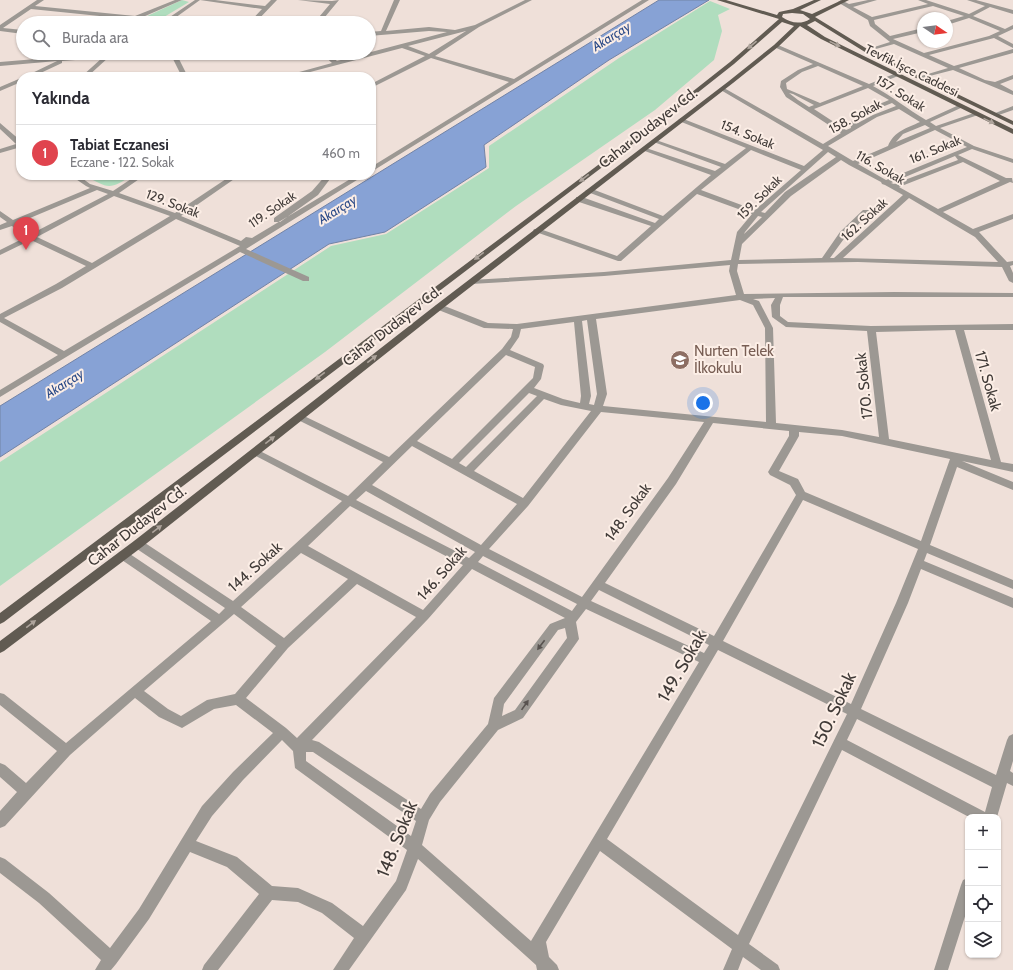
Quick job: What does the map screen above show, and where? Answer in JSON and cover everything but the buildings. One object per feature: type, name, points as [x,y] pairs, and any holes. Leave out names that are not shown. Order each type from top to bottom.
[{"type":"main road","points":[[720,0],[800,24]]},
{"type":"main road","points":[[736,0],[762,6]]},
{"type":"main road","name":"Cahar Dudayev Cd.","points":[[0,619],[632,142],[732,63],[780,19],[781,13],[792,11],[818,0]]},
{"type":"main road","name":"Cahar Dudayev Cd.","points":[[0,648],[138,544],[471,282],[722,89],[776,46],[800,24],[811,22],[813,17],[844,1]]},
{"type":"main road","name":"Tevfik İşce Caddesi","points":[[776,8],[805,12],[867,51],[1013,123]]},
{"type":"main road","name":"Tevfik İşce Caddesi","points":[[800,24],[823,38],[1013,132]]},
{"type":"street","points":[[16,16],[41,0]]},
{"type":"street","points":[[140,16],[179,0]]},
{"type":"street","points":[[174,16],[198,0]]},
{"type":"street","points":[[203,0],[267,8]]},
{"type":"street","points":[[259,16],[274,0]]},
{"type":"street","points":[[301,0],[335,2]]},
{"type":"street","points":[[383,32],[397,0]]},
{"type":"street","points":[[376,83],[430,56],[477,26],[529,0]]},
{"type":"street","points":[[376,167],[646,0]]},
{"type":"street","points":[[849,6],[874,0]]},
{"type":"street","points":[[921,0],[969,16],[1003,30]]},
{"type":"street","points":[[974,0],[989,6],[1013,12]]},
{"type":"street","points":[[844,1],[849,6],[871,19],[934,4]]},
{"type":"street","points":[[323,16],[335,2]]},
{"type":"street","points":[[953,21],[969,16],[989,6]]},
{"type":"street","points":[[30,7],[116,16]]},
{"type":"street","points":[[0,28],[16,16]]},
{"type":"street","points":[[871,19],[872,25],[894,42],[1013,93]]},
{"type":"street","points":[[0,21],[7,22]]},
{"type":"street","points":[[376,53],[477,26]]},
{"type":"street","points":[[923,55],[993,35],[1013,27]]},
{"type":"street","points":[[0,28],[16,31]]},
{"type":"street","points":[[376,33],[429,29],[446,29],[457,32]]},
{"type":"street","points":[[888,38],[917,31]]},
{"type":"street","points":[[993,35],[1013,46]]},
{"type":"street","points":[[867,51],[894,42]]},
{"type":"street","points":[[403,46],[430,56],[513,81]]},
{"type":"street","name":"157. Sokak","points":[[776,46],[867,85],[889,97],[900,107],[935,128],[972,147],[1013,161]]},
{"type":"street","points":[[920,78],[1013,51]]},
{"type":"street","points":[[0,64],[54,60]]},
{"type":"street","points":[[43,72],[65,60]]},
{"type":"street","points":[[90,72],[103,60]]},
{"type":"street","points":[[176,60],[182,72]]},
{"type":"street","points":[[332,60],[336,64]]},
{"type":"street","points":[[304,72],[351,60]]},
{"type":"street","points":[[818,64],[800,71],[783,82],[782,86],[787,96],[846,133]]},
{"type":"street","points":[[809,110],[867,85],[896,75]]},
{"type":"street","points":[[995,84],[1013,77]]},
{"type":"street","points":[[0,89],[16,82]]},
{"type":"street","name":"116. Sokak","points":[[722,89],[907,196],[978,235],[1009,264],[1013,281]]},
{"type":"street","points":[[785,90],[820,105]]},
{"type":"street","points":[[854,128],[853,123],[860,114],[893,101]]},
{"type":"street","points":[[891,147],[894,139],[901,133],[961,106]]},
{"type":"street","name":"158. Sokak","points":[[825,148],[846,133],[875,116],[900,107]]},
{"type":"street","points":[[996,114],[1013,108]]},
{"type":"street","points":[[852,164],[935,128],[976,114]]},
{"type":"street","points":[[1004,119],[1013,115]]},
{"type":"street","name":"154. Sokak","points":[[682,120],[805,169]]},
{"type":"street","points":[[0,125],[16,140]]},
{"type":"street","points":[[654,141],[726,166]]},
{"type":"street","points":[[0,151],[16,146]]},
{"type":"street","name":"161. Sokak","points":[[884,182],[972,147]]},
{"type":"street","points":[[618,259],[716,174],[750,148]]},
{"type":"street","name":"159. Sokak","points":[[742,297],[733,271],[741,232],[757,212],[805,169],[825,148]]},
{"type":"street","points":[[644,149],[716,174]]},
{"type":"street","points":[[953,154],[963,160],[1010,180]]},
{"type":"street","points":[[739,243],[788,194],[840,157]]},
{"type":"street","points":[[893,187],[963,160]]},
{"type":"street","name":"129. Sokak","points":[[80,180],[88,185],[176,216],[241,246],[306,279]]},
{"type":"street","points":[[0,253],[113,194],[134,180]]},
{"type":"street","points":[[0,318],[176,216],[230,180]]},
{"type":"street","name":"119. Sokak","points":[[241,246],[315,193],[326,180]]},
{"type":"street","points":[[0,394],[241,246],[353,180]]},
{"type":"street","points":[[937,212],[1010,180]]},
{"type":"street","points":[[0,228],[97,188]]},
{"type":"street","points":[[589,191],[665,219]]},
{"type":"street","points":[[696,191],[766,216]]},
{"type":"street","name":"162. Sokak","points":[[836,260],[907,196]]},
{"type":"street","points":[[579,199],[657,226]]},
{"type":"street","points":[[824,260],[843,234],[866,212]]},
{"type":"street","points":[[0,213],[31,237],[92,266]]},
{"type":"street","points":[[973,232],[1013,216]]},
{"type":"street","points":[[537,231],[618,259]]},
{"type":"street","points":[[618,259],[620,272]]},
{"type":"street","points":[[471,282],[620,272],[735,262],[836,260],[1009,264]]},
{"type":"street","points":[[781,295],[777,300],[774,309],[776,317],[786,324],[871,328],[1013,327]]},
{"type":"street","points":[[439,307],[487,326],[517,326],[742,297],[781,295],[1013,295]]},
{"type":"street","points":[[742,297],[756,303],[769,328],[771,427]]},
{"type":"street","points":[[592,316],[602,394],[598,410]]},
{"type":"street","points":[[0,318],[64,355]]},
{"type":"street","points":[[578,318],[586,396],[584,407]]},
{"type":"street","name":"144. Sokak","points":[[0,821],[26,791],[66,751],[234,608],[350,501],[389,461],[505,351],[518,333],[517,326]]},
{"type":"street","name":"170. Sokak","points":[[871,328],[884,440]]},
{"type":"street","name":"171. Sokak","points":[[959,328],[998,465]]},
{"type":"street","points":[[453,464],[537,379],[540,366],[505,351]]},
{"type":"street","points":[[528,389],[561,402],[598,410],[842,433],[884,440],[955,460],[1013,486]]},
{"type":"street","points":[[467,472],[543,395]]},
{"type":"street","name":"146. Sokak","points":[[298,748],[424,616],[470,562],[524,503],[598,410]]},
{"type":"street","points":[[299,417],[389,461]]},
{"type":"street","name":"148. Sokak","points":[[494,726],[498,702],[554,627],[572,619],[672,481],[710,420]]},
{"type":"street","points":[[794,429],[794,436],[773,472],[794,482],[802,495],[1013,585]]},
{"type":"street","points":[[410,441],[524,503]]},
{"type":"street","points":[[255,452],[470,562],[572,619]]},
{"type":"street","points":[[955,460],[1013,468]]},
{"type":"street","name":"150. Sokak","points":[[730,970],[762,900],[840,742],[902,604],[955,460]]},
{"type":"street","points":[[365,486],[482,550],[584,603],[707,660]]},
{"type":"street","name":"149. Sokak","points":[[546,968],[538,941],[707,660],[802,495]]},
{"type":"street","points":[[138,544],[234,608],[284,645]]},
{"type":"street","points":[[300,547],[424,616]]},
{"type":"street","points":[[123,555],[219,620]]},
{"type":"street","points":[[918,563],[1013,602]]},
{"type":"street","points":[[135,691],[163,713],[182,722],[211,704],[238,699],[284,645],[356,578]]},
{"type":"street","points":[[597,584],[853,711],[1005,779]]},
{"type":"street","name":"148. Sokak","points":[[340,970],[401,885],[415,847],[423,818],[435,798],[494,726],[519,714],[573,639],[572,619]]},
{"type":"street","points":[[0,698],[66,751]]},
{"type":"street","points":[[238,699],[282,732],[298,748],[300,764],[415,847],[546,968]]},
{"type":"street","points":[[0,864],[44,898],[107,965],[144,914],[207,811],[238,776],[282,732]]},
{"type":"street","points":[[991,814],[1005,779],[1013,740]]},
{"type":"street","points":[[840,742],[976,814]]},
{"type":"street","points":[[298,748],[315,746],[423,818]]},
{"type":"street","points":[[0,769],[26,791]]},
{"type":"street","points":[[598,841],[773,970]]},
{"type":"street","points":[[188,844],[232,862],[269,893],[298,895],[327,908],[364,936]]},
{"type":"street","points":[[941,970],[968,886]]},
{"type":"street","points":[[209,970],[269,893]]},
{"type":"green space","points":[[182,0],[189,2],[166,16],[147,16]]},
{"type":"green space","points":[[710,1],[730,9],[718,15],[722,31],[714,60],[655,110],[516,206],[325,352],[0,586],[0,462],[331,246],[386,234],[489,168],[489,146],[619,58]]},
{"type":"green space","points":[[93,180],[124,180],[109,186]]},
{"type":"water","name":"Akarçay","points":[[659,0],[709,0],[609,60],[484,145],[486,167],[385,232],[329,244],[0,457],[0,406],[367,180],[376,180],[376,174]]},
{"type":"place","name":"Tabiat Eczanesi","points":[[26,250]]},
{"type":"place","name":"Nurten Telek İlkokulu","points":[[680,360]]}]
